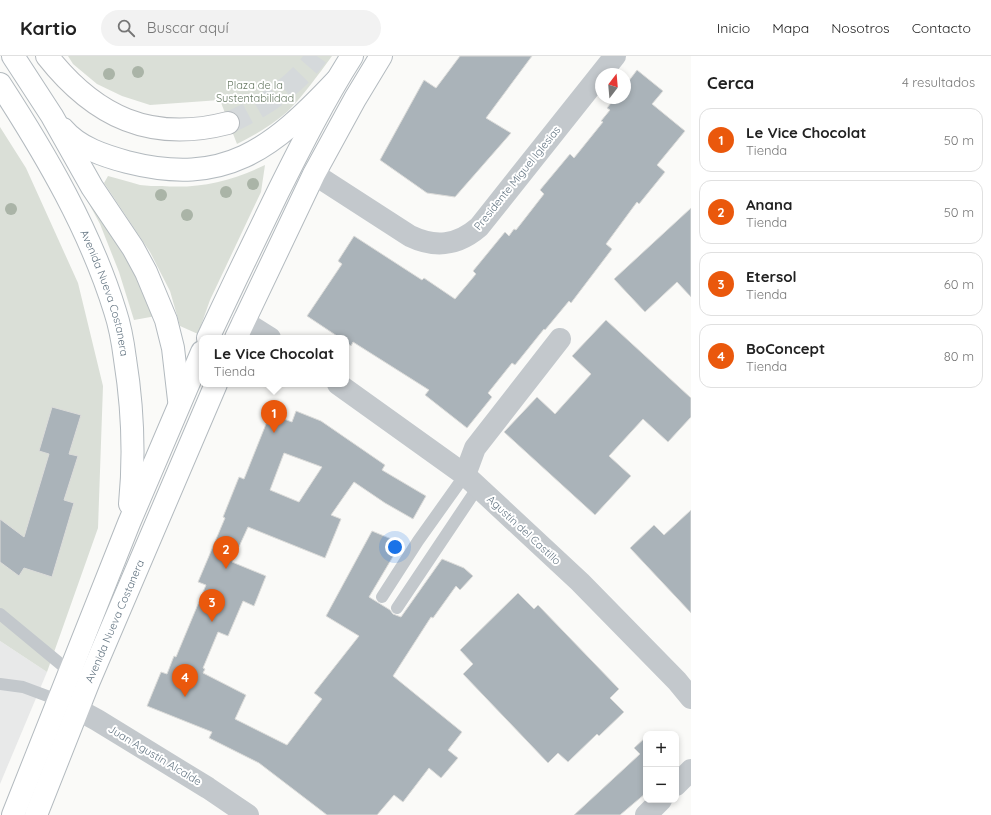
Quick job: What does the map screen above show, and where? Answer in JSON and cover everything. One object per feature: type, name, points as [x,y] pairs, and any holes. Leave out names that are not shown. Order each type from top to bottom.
[{"type":"main road","name":"Avenida Nueva Costanera","points":[[13,56],[52,116],[92,187],[133,248],[146,272],[166,320],[173,348],[179,404]]},
{"type":"main road","points":[[47,56],[81,93],[105,110],[121,118],[153,127],[172,130],[209,128],[228,123]]},
{"type":"main road","points":[[209,335],[292,163],[336,81],[352,56]]},
{"type":"main road","points":[[239,330],[314,174],[354,99],[381,56]]},
{"type":"main road","points":[[52,116],[76,141],[112,158],[148,167],[175,170],[198,169],[221,166],[236,161],[264,146],[278,137],[312,106],[336,81]]},
{"type":"main road","name":"Avenida Nueva Costanera","points":[[0,84],[79,218],[93,249],[116,312],[129,381],[133,425],[134,453],[129,523]]},
{"type":"main road","name":"Avenida Nueva Costanera","points":[[13,815],[129,523],[199,359]]},
{"type":"main road","name":"Avenida Nueva Costanera","points":[[36,815],[89,681],[215,387]]},
{"type":"main road","points":[[178,471],[179,404]]},
{"type":"street","name":"Presidente Miguel Iglesias","points":[[314,174],[420,241],[430,244],[441,244],[463,239],[479,227],[614,56]]},
{"type":"street","points":[[239,330],[258,335]]},
{"type":"street","points":[[471,481],[475,448],[560,339]]},
{"type":"street","name":"Agustín del Castillo","points":[[342,387],[471,481],[580,582],[677,681],[691,698]]},
{"type":"street","name":"Juan Agustín Alcalde","points":[[58,700],[78,710],[208,788],[248,815]]},
{"type":"street","points":[[679,782],[691,770]]},
{"type":"street","points":[[646,815],[658,803]]},
{"type":"lane","points":[[382,597],[418,541],[471,481]]},
{"type":"lane","points":[[397,608],[471,481]]},
{"type":"lane","points":[[0,614],[69,671],[89,681]]},
{"type":"lane","points":[[0,684],[23,687],[58,700]]},
{"type":"shaded area","points":[[0,641],[47,672],[0,784]]},
{"type":"green space","name":"Plaza de la Sustentabilidad","points":[[68,56],[332,56],[305,92],[287,112],[263,130],[237,144],[220,100],[150,105],[122,96],[97,84],[73,64]]},
{"type":"green space","points":[[0,127],[26,168],[78,283],[103,386],[98,528],[47,672],[0,641]]},
{"type":"green space","points":[[265,165],[261,192],[210,300],[198,334],[180,326],[170,291],[150,252],[104,183],[108,176],[140,185],[175,187],[202,185],[215,183],[253,171]]},
{"type":"green space","points":[[69,167],[128,256],[156,316],[134,320],[119,272],[100,224]]},
{"type":"building","points":[[460,56],[532,56],[486,118],[511,133],[455,197],[427,193],[380,160],[424,80],[436,88]]},
{"type":"building","points":[[637,70],[663,91],[652,104],[685,131],[657,165],[665,172],[639,204],[637,202],[606,244],[612,249],[571,303],[569,301],[515,365],[512,363],[488,393],[492,397],[467,428],[425,395],[429,390],[353,342],[351,346],[349,344],[349,335],[336,335],[307,316],[342,264],[338,261],[354,236],[422,280],[424,278],[455,299],[476,274],[473,271],[505,232],[509,236],[514,229],[516,230],[544,194],[540,190],[570,154],[574,158],[603,122],[601,121],[610,110],[607,108],[610,104],[631,104],[631,78]]},
{"type":"building","points":[[691,208],[691,297],[677,282],[645,312],[614,279]]},
{"type":"building","points":[[606,320],[691,398],[691,417],[668,442],[643,419],[609,456],[631,476],[595,515],[504,432],[537,397],[555,414],[591,374],[572,356]]},
{"type":"building","points":[[52,407],[81,415],[69,454],[78,456],[64,500],[74,503],[52,577],[24,568],[19,576],[0,562],[0,519],[24,537],[49,454],[39,451]]},
{"type":"building","points":[[296,411],[321,421],[385,465],[382,470],[426,496],[413,519],[385,503],[354,482],[331,515],[341,519],[325,558],[248,527],[232,562],[266,576],[254,606],[243,601],[228,636],[218,632],[203,668],[205,669],[203,673],[246,695],[235,719],[287,745],[322,699],[314,693],[359,636],[326,616],[372,531],[401,543],[369,597],[390,610],[393,614],[401,617],[442,559],[464,568],[473,576],[460,590],[456,586],[433,618],[431,617],[393,676],[462,732],[448,750],[458,758],[441,778],[429,768],[403,802],[394,795],[377,815],[327,815],[259,763],[209,738],[212,732],[147,706],[161,672],[167,674],[174,656],[176,657],[206,585],[198,582],[225,518],[223,517],[239,477],[244,479],[270,414],[292,422]],"holes":[[[284,453],[322,467],[299,502],[270,490]]]},
{"type":"building","points":[[691,510],[691,613],[630,548],[654,525],[664,535]]},
{"type":"building","points":[[518,593],[534,609],[538,605],[619,689],[610,698],[624,712],[599,736],[597,734],[568,762],[558,753],[548,763],[463,674],[473,664],[460,650]]},
{"type":"building","points":[[643,740],[643,796],[620,815],[574,815],[640,754],[634,748]]},
{"type":"tunnel","points":[[228,123],[241,117],[277,95],[299,77],[317,56]]},
{"type":"place","name":"Le Vice Chocolat","points":[[274,433]]},
{"type":"place","name":"Anana","points":[[226,569]]},
{"type":"place","name":"Etersol","points":[[212,622]]},
{"type":"place","name":"BoConcept","points":[[185,697]]}]
